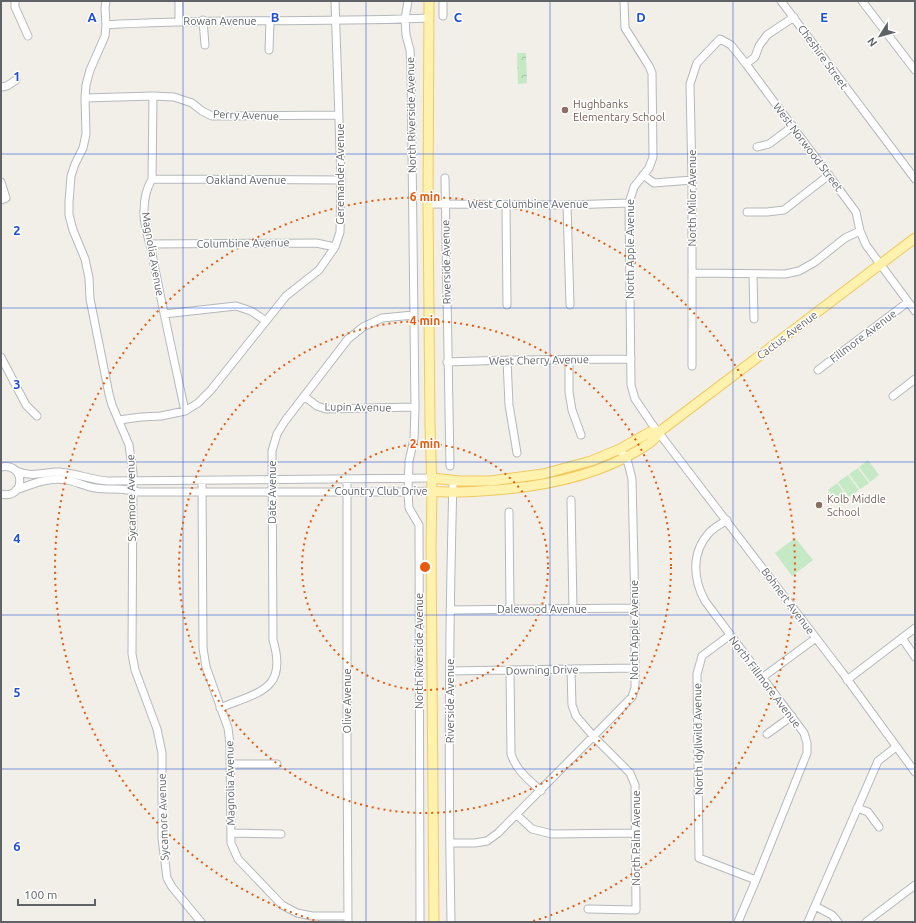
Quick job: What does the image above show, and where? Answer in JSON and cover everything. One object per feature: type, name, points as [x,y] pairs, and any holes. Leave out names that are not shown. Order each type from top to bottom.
[{"type":"main road","name":"North Riverside Avenue","points":[[429,1],[428,204],[430,424],[432,478],[431,545],[434,922]]},
{"type":"main road","name":"Cactus Avenue","points":[[659,432],[915,238]]},
{"type":"main road","name":"Country Club Drive","points":[[432,478],[457,481],[490,481],[543,474],[591,461],[620,449],[650,432],[659,432],[656,439],[625,458],[602,468],[556,482],[513,489],[453,492],[432,490]]},
{"type":"street","points":[[15,1],[14,7],[28,36]]},
{"type":"street","name":"Sycamore Avenue","points":[[106,1],[105,36],[102,46],[90,70],[86,85],[86,134],[83,148],[71,176],[69,202],[70,215],[73,230],[85,259],[89,278],[90,299],[109,394],[112,405],[129,444],[132,463],[132,654],[135,670],[157,729],[162,753],[162,838],[167,878],[172,887],[201,922]]},
{"type":"street","points":[[179,1],[179,21]]},
{"type":"street","name":"Geremander Avenue","points":[[119,420],[162,416],[185,411],[198,403],[211,390],[286,296],[319,270],[335,247],[340,232],[341,180],[335,1]]},
{"type":"street","name":"North Riverside Avenue","points":[[408,1],[405,19],[406,35],[412,67],[416,407],[414,439],[409,461],[408,492],[409,508],[419,525],[420,922]]},
{"type":"street","points":[[443,1],[443,16]]},
{"type":"street","name":"North Apple Avenue","points":[[624,1],[625,28],[649,66],[653,80],[653,157],[649,168],[634,187],[629,203],[631,385],[635,399],[659,432]]},
{"type":"street","name":"Cheshire Street","points":[[781,1],[915,179]]},
{"type":"street","points":[[862,1],[915,70]]},
{"type":"street","points":[[746,64],[756,57],[759,46],[768,36],[794,17]]},
{"type":"street","name":"Rowan Avenue","points":[[106,24],[204,20],[270,21],[429,18]]},
{"type":"street","points":[[204,20],[206,45]]},
{"type":"street","points":[[269,50],[270,21]]},
{"type":"street","name":"West Norwood Street","points":[[720,40],[731,45],[856,212],[860,231],[866,245],[915,312]]},
{"type":"street","name":"North Milor Avenue","points":[[692,366],[692,180],[690,84],[697,63],[720,40]]},
{"type":"street","points":[[1,87],[7,86],[16,80]]},
{"type":"street","name":"Perry Avenue","points":[[85,98],[153,96],[174,97],[192,103],[202,111],[212,116],[339,115]]},
{"type":"street","name":"Magnolia Avenue","points":[[153,96],[152,179],[147,188],[144,212],[145,225],[151,244],[164,314],[185,411]]},
{"type":"street","points":[[757,147],[769,144],[793,126]]},
{"type":"street","points":[[643,175],[654,183],[692,180]]},
{"type":"street","points":[[748,212],[784,210],[828,175]]},
{"type":"street","name":"Riverside Avenue","points":[[445,178],[450,466]]},
{"type":"street","name":"Oakland Avenue","points":[[152,179],[341,180]]},
{"type":"street","points":[[1,182],[3,199]]},
{"type":"street","name":"West Columbine Avenue","points":[[428,204],[506,205],[629,203]]},
{"type":"street","points":[[567,204],[570,305]]},
{"type":"street","points":[[506,205],[507,305]]},
{"type":"street","points":[[692,273],[785,274],[799,270],[815,262],[845,238],[860,231]]},
{"type":"street","name":"Columbine Avenue","points":[[151,244],[316,243],[335,247]]},
{"type":"street","points":[[753,274],[754,319]]},
{"type":"street","name":"Fillmore Avenue","points":[[818,370],[908,302]]},
{"type":"street","points":[[164,314],[236,306],[251,311],[266,321]]},
{"type":"street","name":"Date Avenue","points":[[220,708],[264,690],[274,680],[278,665],[273,640],[272,492],[272,451],[277,434],[348,339],[364,327],[382,318],[414,316]]},
{"type":"street","points":[[1,357],[4,370],[26,405],[37,416]]},
{"type":"street","name":"West Cherry Avenue","points":[[447,362],[630,359]]},
{"type":"street","points":[[507,360],[509,405],[516,453]]},
{"type":"street","points":[[569,360],[569,392],[572,410],[581,435]]},
{"type":"street","points":[[893,396],[915,379]]},
{"type":"street","name":"Lupin Avenue","points":[[304,396],[317,406],[326,409],[416,407]]},
{"type":"street","name":"Bohnert Avenue","points":[[659,432],[816,638],[915,772]]},
{"type":"street","name":"North Apple Avenue","points":[[450,843],[475,843],[487,841],[498,833],[632,697],[635,688],[635,608],[632,479],[628,463],[620,449]]},
{"type":"street","name":"Country Club Drive","points":[[3,466],[28,475],[59,472],[97,480],[202,481],[432,478]]},
{"type":"street","points":[[16,471],[20,481],[16,490]]},
{"type":"street","name":"Country Club Drive","points":[[1,494],[10,494],[32,484],[54,479],[71,481],[95,488],[124,489],[139,492],[408,492],[432,490]]},
{"type":"street","name":"Olive Avenue","points":[[347,480],[348,919]]},
{"type":"street","name":"Magnolia Avenue","points":[[202,481],[203,648],[206,667],[228,728],[230,744],[231,843],[238,859],[282,905],[297,913],[312,916],[348,919]]},
{"type":"street","name":"Riverside Avenue","points":[[451,922],[450,610],[453,492],[457,481]]},
{"type":"street","points":[[571,500],[572,609]]},
{"type":"street","points":[[509,512],[510,609]]},
{"type":"street","name":"North Fillmore Avenue","points":[[727,520],[709,533],[701,546],[695,561],[697,582],[700,592],[730,635],[804,733],[807,744],[807,753],[738,922]]},
{"type":"street","name":"Dalewood Avenue","points":[[450,610],[635,608]]},
{"type":"street","points":[[847,680],[915,628]]},
{"type":"street","name":"North Idyllwild Avenue","points":[[730,635],[702,656],[697,674],[699,858],[756,880]]},
{"type":"street","points":[[763,678],[816,638]]},
{"type":"street","points":[[902,638],[915,657]]},
{"type":"street","name":"Downing Drive","points":[[450,671],[634,668]]},
{"type":"street","points":[[510,670],[511,754],[516,766],[541,791]]},
{"type":"street","name":"North Palm Avenue","points":[[571,670],[572,705],[576,716],[594,737],[630,773],[635,785],[636,910],[588,909]]},
{"type":"street","points":[[767,734],[792,716]]},
{"type":"street","points":[[808,922],[878,761],[896,747]]},
{"type":"street","points":[[230,764],[276,764]]},
{"type":"street","points":[[857,808],[868,812],[878,827]]},
{"type":"street","points":[[516,816],[532,829],[552,834],[636,833]]},
{"type":"street","points":[[231,833],[281,834]]},
{"type":"street","points":[[866,922],[915,885]]},
{"type":"street","points":[[815,906],[832,915],[838,922]]},
{"type":"green space","points":[[517,53],[526,53],[527,83],[518,84]]},
{"type":"green space","points":[[868,460],[879,475],[870,482],[859,467]]},
{"type":"green space","points":[[858,468],[869,483],[860,489],[849,474]]},
{"type":"green space","points":[[848,475],[859,490],[849,497],[838,482]]},
{"type":"green space","points":[[837,483],[848,498],[839,505],[828,490]]},
{"type":"green space","points":[[795,538],[813,560],[792,576],[775,553]]},
{"type":"place","name":"Hughbanks Elementary School","points":[[565,110]]},
{"type":"place","name":"Kolb Middle School","points":[[819,505]]}]
